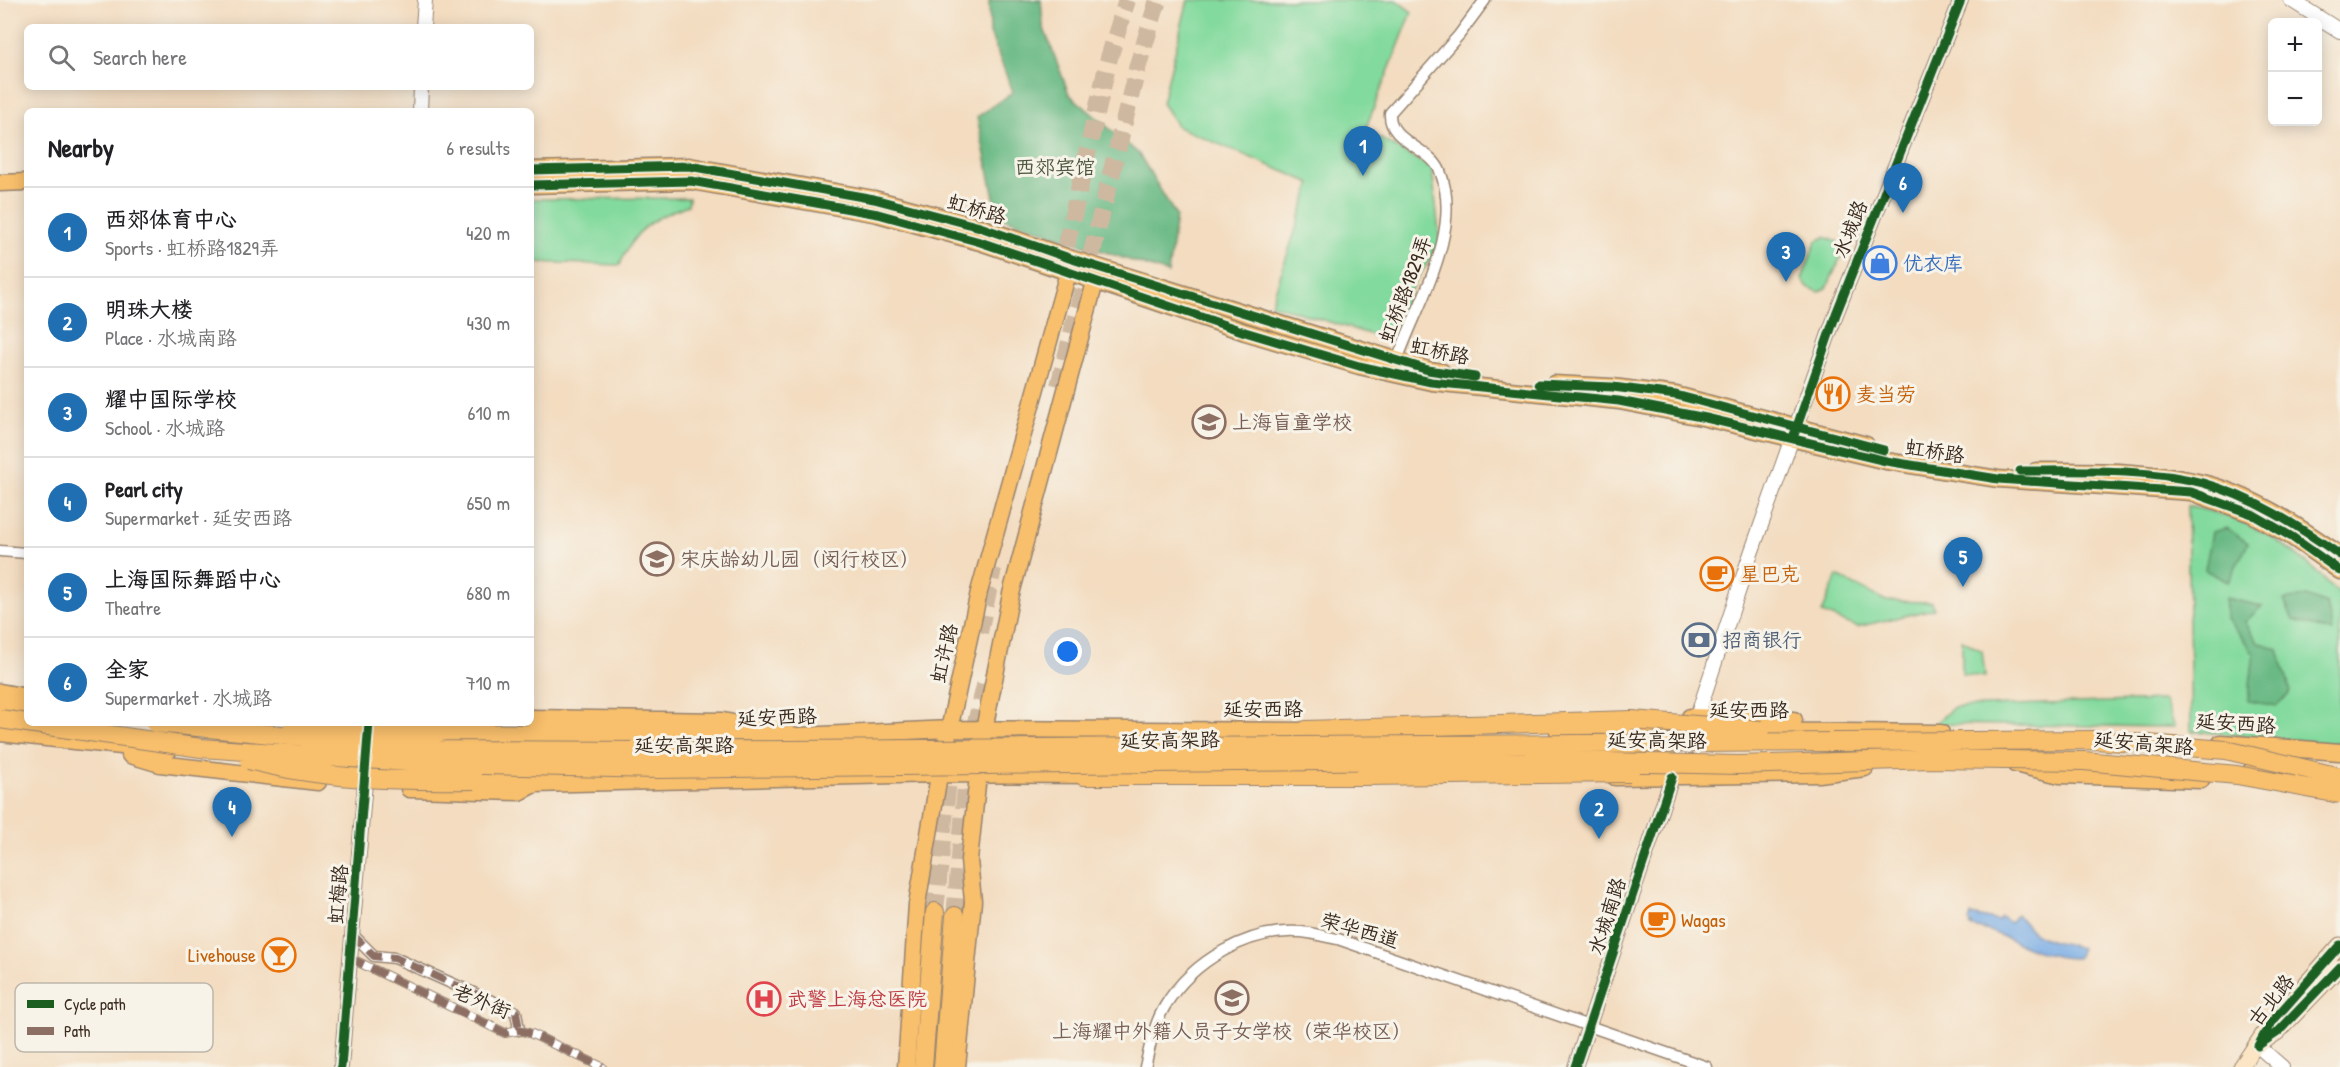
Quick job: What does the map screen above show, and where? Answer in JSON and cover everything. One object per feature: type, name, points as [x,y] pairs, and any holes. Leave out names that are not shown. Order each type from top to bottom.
[{"type":"highway","points":[[0,702],[24,706]]},
{"type":"highway","name":"延安高架路","points":[[0,719],[24,722]]},
{"type":"highway","points":[[1306,730],[1632,720],[1874,740]]},
{"type":"highway","name":"延安高架路","points":[[50,726],[201,747],[439,764],[658,769],[1479,759],[1738,765],[1933,759],[2084,760],[2237,775],[2340,794]]},
{"type":"highway","name":"延安高架路","points":[[186,726],[439,750],[654,751],[1874,740],[2107,741],[2226,750],[2340,777]]},
{"type":"highway","points":[[342,726],[441,732],[558,735],[742,731],[792,736]]},
{"type":"highway","points":[[201,747],[252,762],[334,777],[393,781],[474,780],[534,784]]},
{"type":"highway","points":[[1083,776],[1619,774],[1738,765]]},
{"type":"highway","points":[[923,1067],[935,912]]},
{"type":"highway","points":[[943,1067],[954,916]]},
{"type":"main road","name":"虹桥路","points":[[534,170],[689,166],[874,198],[980,227],[1070,266]]},
{"type":"main road","name":"虹桥路","points":[[534,185],[692,181],[879,214],[1070,266],[1428,370],[1519,383],[1613,387],[1676,395],[1794,434],[1886,460],[1998,479],[2191,492],[2252,514],[2292,537],[2340,571]]},
{"type":"main road","points":[[0,183],[24,182]]},
{"type":"main road","points":[[0,194],[24,193]]},
{"type":"main road","name":"虹许路","points":[[906,1067],[917,904],[938,774],[979,592],[1070,266]]},
{"type":"main road","name":"虹桥路","points":[[1097,274],[1245,332],[1359,366],[1431,382],[1619,401],[1887,451],[2012,471],[2077,471],[2151,475],[2202,483],[2243,498],[2295,525],[2340,555]]},
{"type":"main road","points":[[957,1067],[973,902],[969,861],[984,729],[998,650],[1024,538],[1066,397],[1097,274]]},
{"type":"main road","points":[[0,692],[24,696]]},
{"type":"main road","points":[[534,718],[723,721],[792,736]]},
{"type":"main road","name":"延安西路","points":[[216,726],[368,742],[762,740],[792,736],[949,729],[1306,730],[1385,734],[1695,723],[1943,733],[2090,736],[2340,752]]},
{"type":"main road","points":[[0,733],[366,770],[477,770],[534,784],[938,774],[1083,776],[1142,782],[1351,783],[1500,776],[1672,777],[1819,774],[1919,761]]},
{"type":"main road","points":[[2089,763],[2090,736]]},
{"type":"main road","points":[[95,744],[160,764],[365,787],[519,792],[534,784]]},
{"type":"main road","points":[[1083,776],[1143,768],[1682,761],[1919,761],[2089,763],[2235,769],[2340,777]]},
{"type":"main road","points":[[2008,762],[2060,776],[2340,787]]},
{"type":"main road","points":[[366,770],[385,788]]},
{"type":"main road","name":"古北路","points":[[2241,1067],[2258,1046],[2270,1024],[2340,945]]},
{"type":"main road","name":"古北路","points":[[2258,1046],[2278,1032],[2340,967]]},
{"type":"street","points":[[423,24],[425,0]]},
{"type":"street","name":"虹桥路1829弄","points":[[1398,361],[1444,241],[1447,205],[1439,169],[1427,155],[1398,133],[1390,121],[1390,113],[1459,35],[1485,0]]},
{"type":"street","name":"水城路","points":[[1794,434],[1836,314],[1961,0]]},
{"type":"street","points":[[2291,0],[2340,31]]},
{"type":"street","points":[[420,108],[421,90]]},
{"type":"street","name":"水城南路","points":[[1575,1067],[1672,777],[1682,761],[1748,562],[1794,434]]},
{"type":"street","points":[[0,550],[24,553]]},
{"type":"street","name":"虹梅路","points":[[340,1067],[369,726]]},
{"type":"street","name":"荣华西道","points":[[1145,1067],[1152,1038],[1165,1006],[1185,982],[1207,962],[1232,946],[1263,935],[1300,932],[1338,939],[1707,1067]]},
{"type":"street","points":[[352,934],[374,956],[395,958],[516,1012],[519,1030]]},
{"type":"street","name":"老外街","points":[[350,958],[505,1033],[519,1030],[602,1067]]},
{"type":"street","points":[[2258,1046],[2282,1067]]},
{"type":"green space","name":"西郊宾馆","points":[[989,0],[1041,0],[1043,26],[1069,94],[1139,154],[1176,216],[1168,273],[998,216],[977,117],[1013,92],[990,33]]},
{"type":"green space","points":[[1188,0],[1396,0],[1412,12],[1365,130],[1432,168],[1440,243],[1409,292],[1392,341],[1271,304],[1311,183],[1178,127],[1162,103]]},
{"type":"green space","points":[[689,198],[688,205],[646,226],[631,242],[620,265],[534,262],[534,199]]},
{"type":"green space","points":[[1825,237],[1840,243],[1843,252],[1827,288],[1819,292],[1808,287],[1802,279],[1816,241]]},
{"type":"green space","points":[[2187,506],[2232,518],[2271,537],[2307,563],[2340,595],[2340,744],[2191,731]]},
{"type":"green space","points":[[2227,528],[2248,543],[2228,582],[2205,570],[2212,532]]},
{"type":"green space","points":[[1837,576],[1886,601],[1932,602],[1934,609],[1857,627],[1822,613]]},
{"type":"green space","points":[[2306,596],[2327,604],[2333,632],[2293,620],[2284,600]]},
{"type":"green space","points":[[2225,598],[2262,606],[2245,622],[2258,642],[2278,649],[2291,692],[2277,706],[2248,701],[2254,653],[2227,619]]},
{"type":"green space","points":[[1962,640],[1982,651],[1985,677],[1962,674]]},
{"type":"green space","points":[[2165,700],[2175,727],[1934,724],[1954,707]]},
{"type":"water","points":[[2017,914],[2032,931],[2045,939],[2081,948],[2077,958],[2056,956],[2036,950],[1970,926],[1972,924],[1969,922],[1971,915],[1998,921],[2001,917],[2010,923]]},
{"type":"tunnel","points":[[1060,272],[1109,58],[1127,0]]},
{"type":"tunnel","points":[[1059,386],[1138,65],[1158,0]]},
{"type":"tunnel","points":[[979,632],[993,568]]},
{"type":"tunnel","points":[[955,916],[969,751],[987,678]]},
{"type":"tunnel","points":[[935,912],[950,758]]},
{"type":"marked path","points":[[352,934],[374,956],[395,958],[516,1012],[519,1030]]},
{"type":"marked path","points":[[350,958],[505,1033],[519,1030],[532,1034],[602,1067]]},
{"type":"cycle path","points":[[1794,435],[1836,314],[1961,0]]},
{"type":"cycle path","points":[[534,170],[689,166],[874,199],[980,227],[1072,259],[1428,370],[1475,377]]},
{"type":"cycle path","points":[[534,185],[691,181],[878,214],[980,242],[1245,332],[1359,366],[1431,382],[1619,401],[1706,418],[1886,461],[1998,479],[2191,492],[2252,514],[2292,537],[2340,571]]},
{"type":"cycle path","points":[[1538,384],[1613,387],[1676,395],[1884,450]]},
{"type":"cycle path","points":[[2020,471],[2135,473],[2203,483],[2257,504],[2340,555]]},
{"type":"cycle path","points":[[341,1067],[369,726]]},
{"type":"cycle path","points":[[1575,1067],[1672,777]]},
{"type":"cycle path","points":[[2258,1046],[2270,1024],[2340,945]]},
{"type":"cycle path","points":[[2260,1044],[2278,1032],[2340,967]]},
{"type":"place","name":"西郊体育中心","points":[[1363,176]]},
{"type":"place","name":"全家","points":[[1903,213]]},
{"type":"place","name":"优衣库","points":[[1880,263]]},
{"type":"place","name":"耀中国际学校","points":[[1786,282]]},
{"type":"place","name":"麦当劳","points":[[1833,394]]},
{"type":"place","name":"上海盲童学校","points":[[1209,422]]},
{"type":"place","name":"宋庆龄幼儿园（闵行校区）","points":[[657,559]]},
{"type":"place","name":"星巴克","points":[[1717,574]]},
{"type":"place","name":"上海国际舞蹈中心","points":[[1963,587]]},
{"type":"place","name":"招商银行","points":[[1699,640]]},
{"type":"place","name":"Pearl city","points":[[232,837]]},
{"type":"place","name":"明珠大楼","points":[[1599,839]]},
{"type":"place","name":"Wagas","points":[[1658,920]]},
{"type":"place","name":"Livehouse","points":[[279,955]]},
{"type":"place","name":"上海耀中外籍人员子女学校（荣华校区）","points":[[1232,998]]},
{"type":"place","name":"武警上海总医院","points":[[764,999]]}]
